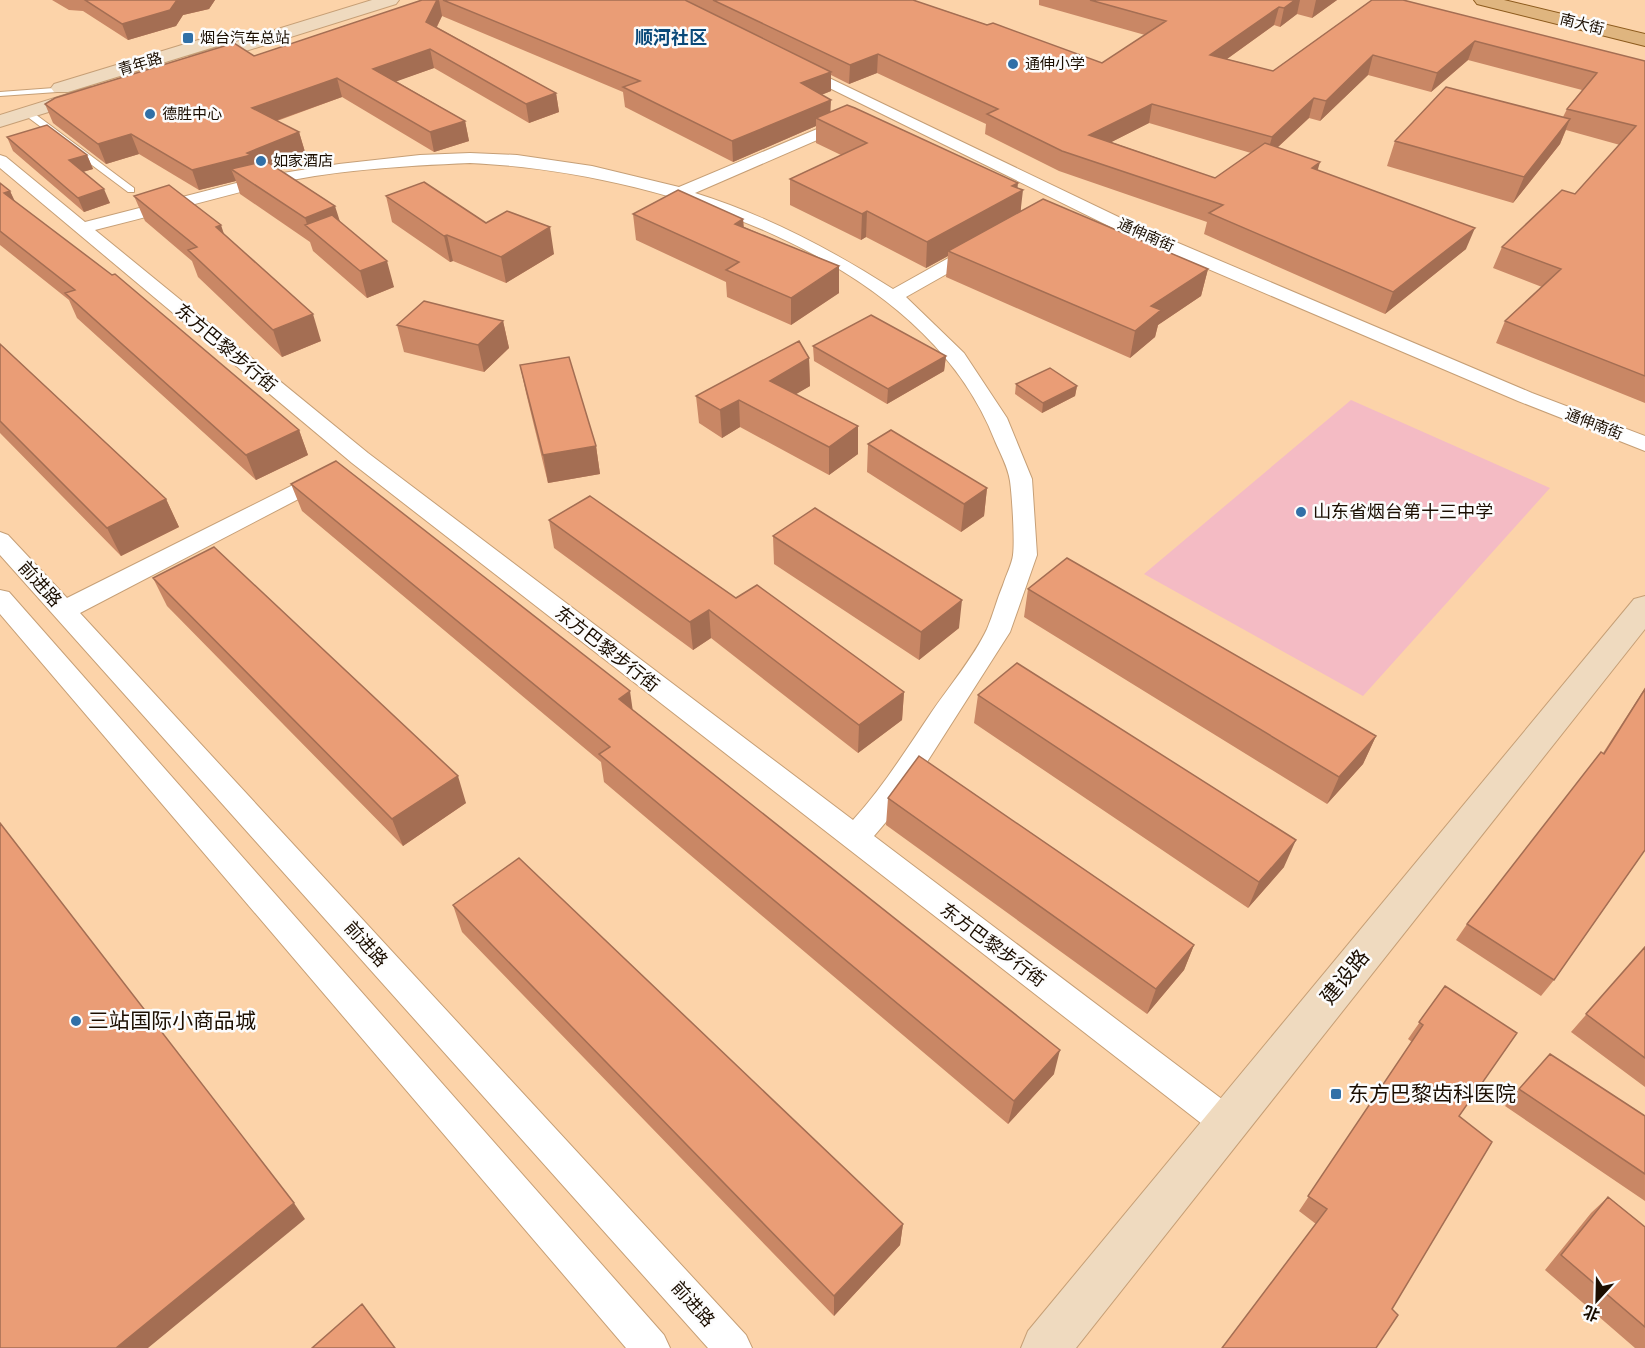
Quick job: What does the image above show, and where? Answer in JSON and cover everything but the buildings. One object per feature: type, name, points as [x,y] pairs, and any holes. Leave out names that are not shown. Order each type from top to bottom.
[{"type":"main road","name":"青年路","points":[[0,106],[349,0]]},
{"type":"main road","name":"青年路","points":[[0,122],[390,0]]},
{"type":"main road","name":"南大街","points":[[1484,0],[1645,40]]},
{"type":"main road","name":"南大街","points":[[1537,0],[1645,26]]},
{"type":"main road","name":"建设路","points":[[1045,1348],[1645,607]]},
{"type":"street","name":"通伸南街","points":[[784,60],[1125,227],[1514,393],[1645,444]]},
{"type":"street","points":[[680,193],[881,107]]},
{"type":"street","points":[[81,228],[264,181],[339,169],[420,160],[470,158],[517,160],[592,171],[680,193],[726,208],[799,240],[849,268],[903,304],[957,357],[998,418],[1021,479],[1025,555],[998,632],[887,801],[854,839]]},
{"type":"street","name":"东方巴黎步行街","points":[[0,160],[360,458],[1227,1123]]},
{"type":"street","points":[[1048,211],[1068,199]]},
{"type":"street","points":[[893,297],[996,239]]},
{"type":"street","points":[[63,611],[360,458]]},
{"type":"street","name":"前进路","points":[[0,540],[733,1348]]},
{"type":"street","points":[[0,598],[651,1348]]},
{"type":"lane","points":[[0,94],[54,90]]},
{"type":"lane","points":[[28,113],[131,190]]},
{"type":"shaded area","points":[[1351,400],[1550,488],[1363,696],[1144,574]]},
{"type":"place","name":"烟台汽车总站","points":[[188,38]]},
{"type":"place","name":"通伸小学","points":[[1013,64]]},
{"type":"place","name":"德胜中心","points":[[150,114]]},
{"type":"place","name":"如家酒店","points":[[261,161]]},
{"type":"place","name":"山东省烟台第十三中学","points":[[1301,512]]},
{"type":"place","name":"三站国际小商品城","points":[[76,1021]]},
{"type":"place","name":"东方巴黎齿科医院","points":[[1336,1094]]},
{"type":"district","name":"顺河社区","points":[[671,38]]}]
